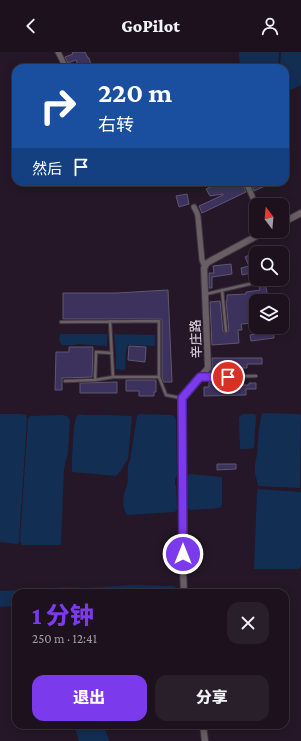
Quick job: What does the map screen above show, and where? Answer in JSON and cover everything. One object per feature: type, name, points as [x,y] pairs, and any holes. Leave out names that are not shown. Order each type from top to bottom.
[{"type":"street","points":[[58,52],[64,64]]},
{"type":"street","points":[[248,186],[253,198]]},
{"type":"street","points":[[194,206],[198,217],[202,260],[205,267]]},
{"type":"street","points":[[289,219],[301,212]]},
{"type":"street","points":[[205,267],[207,263],[253,238]]},
{"type":"street","name":"辛庄路","points":[[182,398],[208,368],[205,267]]},
{"type":"street","points":[[182,398],[184,589]]},
{"type":"street","points":[[204,729],[205,741]]},
{"type":"lane","points":[[205,294],[249,284]]},
{"type":"lane","points":[[222,290],[226,331]]},
{"type":"lane","points":[[110,321],[113,377]]},
{"type":"lane","points":[[61,322],[159,322],[159,377],[166,395],[182,398]]},
{"type":"lane","points":[[95,380],[96,352],[112,353]]},
{"type":"lane","points":[[200,377],[256,376]]},
{"type":"lane","points":[[65,381],[95,380],[113,377],[159,377]]},
{"type":"water","points":[[239,52],[279,52],[278,64],[240,64]]},
{"type":"water","points":[[281,52],[301,52],[301,85],[289,91],[289,64],[280,64]]},
{"type":"water","points":[[61,334],[107,334],[107,346],[77,344],[62,345],[59,340]]},
{"type":"water","points":[[114,334],[155,335],[155,346],[128,345],[126,350],[125,369],[116,369]]},
{"type":"water","points":[[262,413],[300,414],[300,488],[258,486],[255,473],[255,464]]},
{"type":"water","points":[[0,414],[21,414],[26,415],[27,418],[19,543],[17,544],[0,542]]},
{"type":"water","points":[[80,414],[132,417],[128,459],[116,476],[72,472],[74,427],[76,417]]},
{"type":"water","points":[[139,414],[172,415],[175,417],[177,475],[175,485],[177,509],[175,512],[127,515],[125,513],[123,500],[128,482],[128,466],[137,416]]},
{"type":"water","points":[[243,414],[255,414],[256,416],[254,448],[240,449],[239,418]]},
{"type":"water","points":[[63,415],[68,417],[70,421],[68,452],[64,469],[61,544],[22,545],[20,540],[28,419],[30,416]]},
{"type":"water","points":[[188,475],[222,478],[222,504],[220,508],[190,510],[188,508],[187,483]]},
{"type":"water","points":[[258,489],[301,493],[301,565],[299,569],[254,569]]},
{"type":"water","points":[[135,585],[173,586],[179,589],[45,589],[65,587],[84,588]]},
{"type":"water","points":[[12,590],[12,606],[0,607],[0,591]]},
{"type":"water","points":[[75,729],[105,729],[109,741],[79,741]]},
{"type":"building","points":[[72,52],[85,52],[91,64],[78,64],[76,60],[68,63],[65,57],[73,54]]},
{"type":"building","points":[[212,186],[244,186],[246,192],[202,213],[199,206],[223,195],[210,196],[206,189]]},
{"type":"building","points":[[252,186],[265,186],[254,191]]},
{"type":"building","points":[[187,194],[189,204],[179,207],[176,196]]},
{"type":"building","points":[[249,255],[249,266],[245,257]]},
{"type":"building","points":[[231,264],[232,274],[212,277],[212,288],[209,288],[209,273],[214,273],[213,266]]},
{"type":"building","points":[[249,266],[249,274],[242,275],[241,268]]},
{"type":"building","points":[[259,286],[266,286],[267,294],[249,294],[249,323],[241,324],[242,330],[238,330],[239,343],[212,345],[210,302],[220,301],[223,331],[227,333],[229,331],[226,301],[227,295],[246,294],[246,292],[260,290]]},
{"type":"building","points":[[168,290],[172,382],[164,382],[162,378],[161,319],[63,319],[63,293],[117,293]]},
{"type":"building","points":[[274,334],[274,338],[251,341],[250,335]]},
{"type":"building","points":[[129,346],[146,347],[145,362],[128,360]]},
{"type":"building","points":[[69,347],[93,347],[92,377],[62,378],[62,390],[55,390],[56,352],[69,352]]},
{"type":"building","points":[[212,358],[262,358],[262,364],[247,364],[247,368],[219,368],[219,374],[210,374],[212,368]]},
{"type":"building","points":[[218,379],[218,385],[249,385],[249,383],[256,383],[256,389],[246,389],[246,395],[204,396],[204,387],[209,387],[210,380]]},
{"type":"building","points":[[126,380],[156,380],[156,392],[154,392],[154,396],[139,396],[139,391],[126,391]]},
{"type":"building","points":[[117,382],[117,393],[80,393],[80,383]]},
{"type":"building","points":[[217,464],[236,464],[236,469],[217,470]]},
{"type":"route","points":[[183,554],[182,398],[200,377],[228,377]]}]
